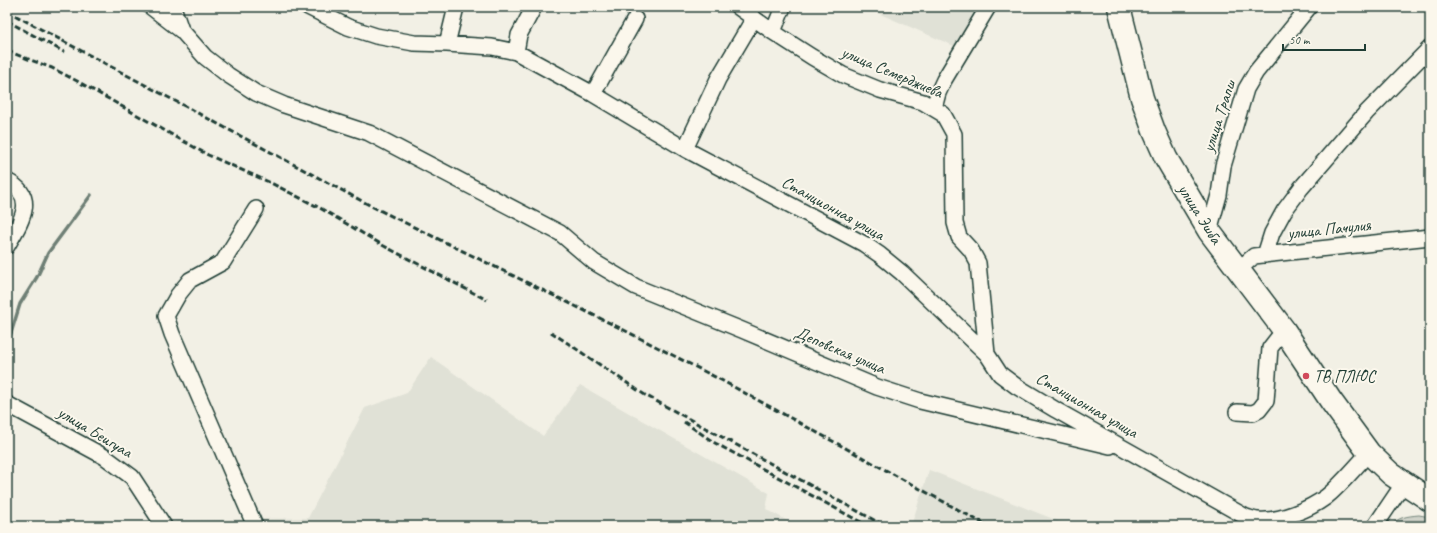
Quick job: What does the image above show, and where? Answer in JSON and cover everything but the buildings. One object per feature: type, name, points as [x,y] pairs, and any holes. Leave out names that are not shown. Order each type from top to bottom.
[{"type":"highway","name":"улица Эшба","points":[[1119,7],[1136,77],[1154,131],[1166,158],[1209,231],[1284,330],[1329,398],[1369,453],[1390,474],[1430,500]]},
{"type":"street","points":[[151,7],[182,31]]},
{"type":"street","points":[[173,7],[182,31]]},
{"type":"street","name":"Станционная улица","points":[[308,7],[348,27],[376,36],[414,44],[447,44],[492,47],[516,52],[593,94],[685,149],[870,248],[902,273],[987,354],[1000,374],[1016,386],[1246,517],[1257,520],[1278,519],[1313,505],[1326,497],[1369,453]]},
{"type":"street","points":[[447,44],[456,7]]},
{"type":"street","points":[[516,52],[519,35],[534,7]]},
{"type":"street","name":"улица Семерджиева","points":[[738,7],[773,32],[843,75],[880,90],[923,102],[943,114],[954,134],[956,223],[959,237],[971,250],[978,263],[987,354]]},
{"type":"street","points":[[773,32],[783,7]]},
{"type":"street","points":[[934,108],[938,93],[944,80],[988,7]]},
{"type":"street","name":"улица Трапш","points":[[1209,231],[1219,195],[1223,166],[1246,89],[1256,72],[1309,7]]},
{"type":"street","points":[[685,149],[718,79],[754,18]]},
{"type":"street","points":[[593,94],[635,19]]},
{"type":"street","name":"Деповская улица","points":[[182,31],[205,57],[228,76],[256,92],[284,106],[369,133],[560,233],[594,262],[636,287],[877,387],[920,401],[1126,450]]},
{"type":"street","points":[[1266,255],[1272,233],[1284,211],[1301,188],[1366,113],[1430,48]]},
{"type":"street","points":[[7,181],[16,185],[24,196],[25,211],[20,224],[7,246]]},
{"type":"street","points":[[255,526],[172,334],[166,316],[178,295],[190,280],[223,262],[256,210]]},
{"type":"street","name":"улица Пачулия","points":[[1238,270],[1254,256],[1430,237]]},
{"type":"street","points":[[1237,412],[1253,413],[1259,410],[1266,401],[1270,348],[1284,330]]},
{"type":"street","name":"улица Беигуаа","points":[[7,404],[105,457],[132,477],[164,526]]},
{"type":"street","points":[[1375,526],[1404,482]]},
{"type":"shaded area","points":[[864,7],[984,7],[961,49]]},
{"type":"shaded area","points":[[431,357],[543,436],[580,385],[769,493],[766,509],[797,526],[178,526],[176,521],[308,518],[365,408],[407,393]]},
{"type":"shaded area","points":[[929,470],[1071,526],[911,526]]},
{"type":"shaded area","points":[[1419,515],[1430,517],[1430,526],[1391,526],[1400,519]]},
{"type":"waterway","points":[[7,346],[20,304],[37,277],[48,253],[91,195]]},
{"type":"railway","points":[[7,11],[375,208],[622,329],[721,380],[988,526]]},
{"type":"railway","points":[[7,21],[64,52]]},
{"type":"railway","points":[[7,51],[52,68],[208,155],[269,182],[320,208],[384,246],[487,300]]},
{"type":"railway","points":[[551,332],[645,395],[885,526]]},
{"type":"railway","points":[[684,422],[715,443],[868,526]]},
{"type":"place","name":"ТВ ПЛЮС","points":[[1306,376]]}]
